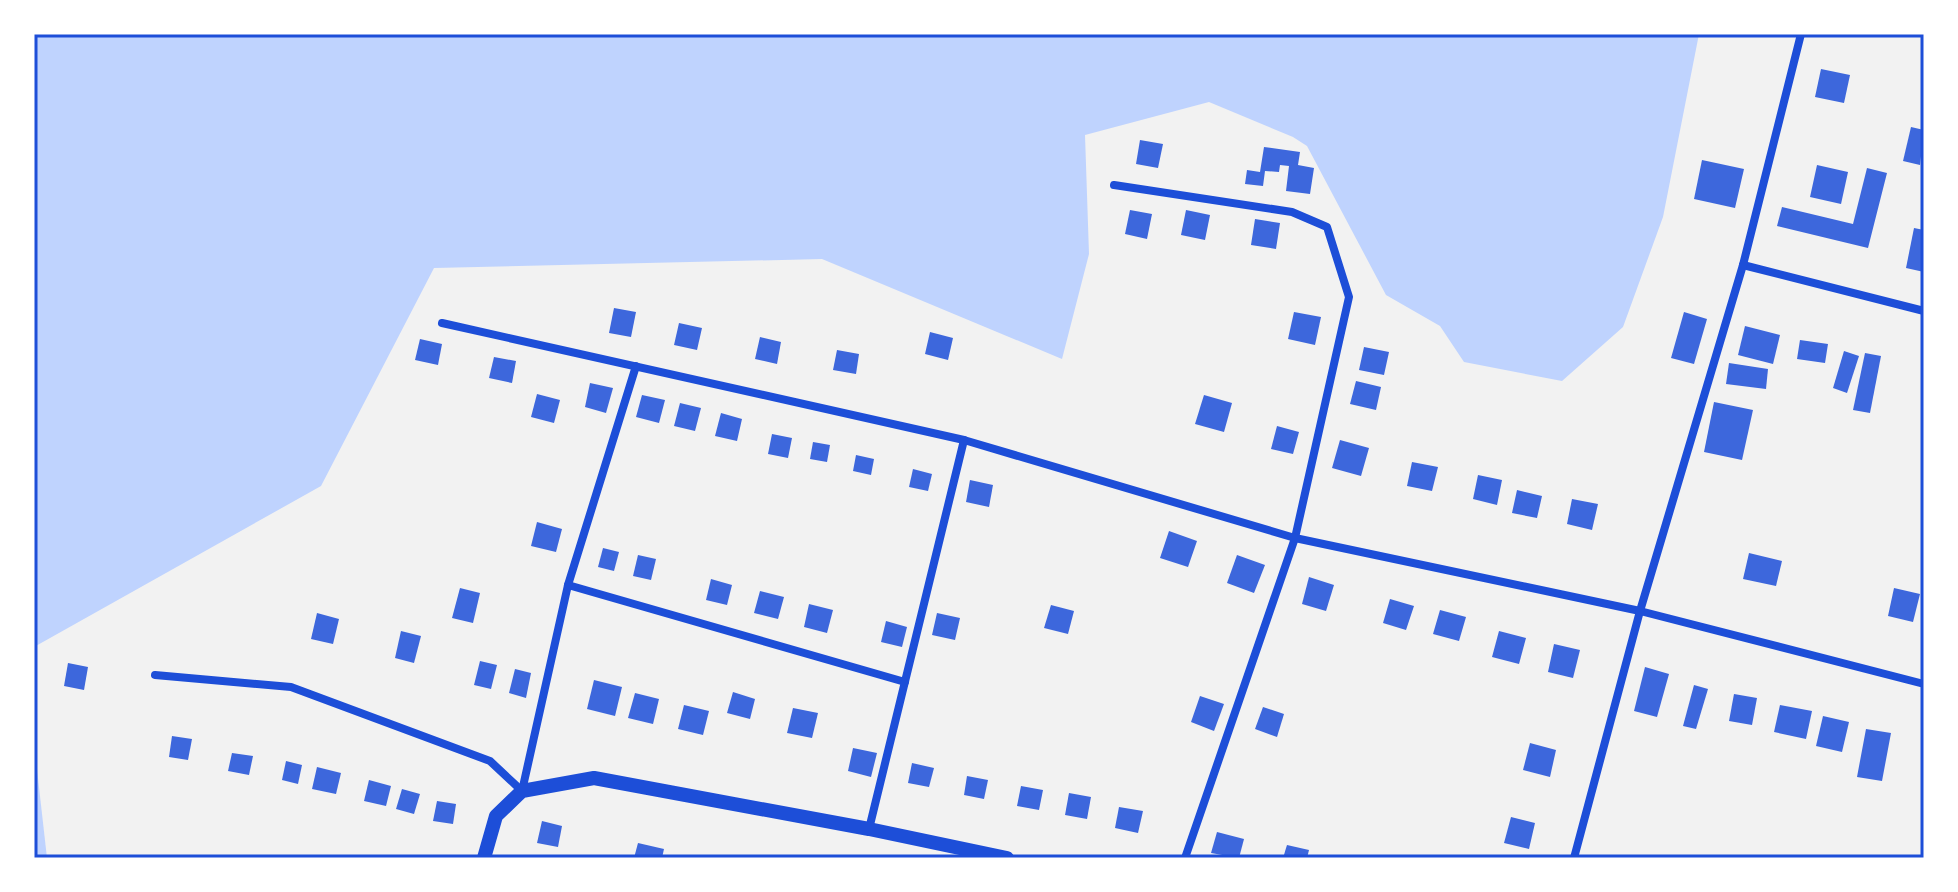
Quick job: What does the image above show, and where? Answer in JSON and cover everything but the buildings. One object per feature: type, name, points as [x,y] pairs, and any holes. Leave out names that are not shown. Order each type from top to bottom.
[{"type":"main road","points":[[484,858],[496,816],[522,791],[594,778],[1007,858]]},
{"type":"street","points":[[1574,858],[1640,611],[1743,265],[1801,34]]},
{"type":"street","points":[[1114,185],[1292,212],[1327,227],[1349,297],[1295,538],[1185,858]]},
{"type":"street","points":[[1743,265],[1924,311]]},
{"type":"street","points":[[442,323],[964,440],[1295,538],[1640,611],[1924,684]]},
{"type":"street","points":[[522,791],[568,585],[636,366]]},
{"type":"street","points":[[869,829],[964,440]]},
{"type":"street","points":[[568,585],[905,682]]},
{"type":"street","points":[[155,675],[291,687],[490,761],[522,791]]},
{"type":"water","points":[[34,34],[1699,34],[1663,217],[1623,327],[1562,381],[1464,362],[1440,326],[1386,295],[1307,146],[1293,137],[1209,102],[1085,135],[1089,254],[1062,359],[822,259],[434,268],[321,486],[34,647]]},
{"type":"water","points":[[34,743],[47,858],[34,858]]}]
